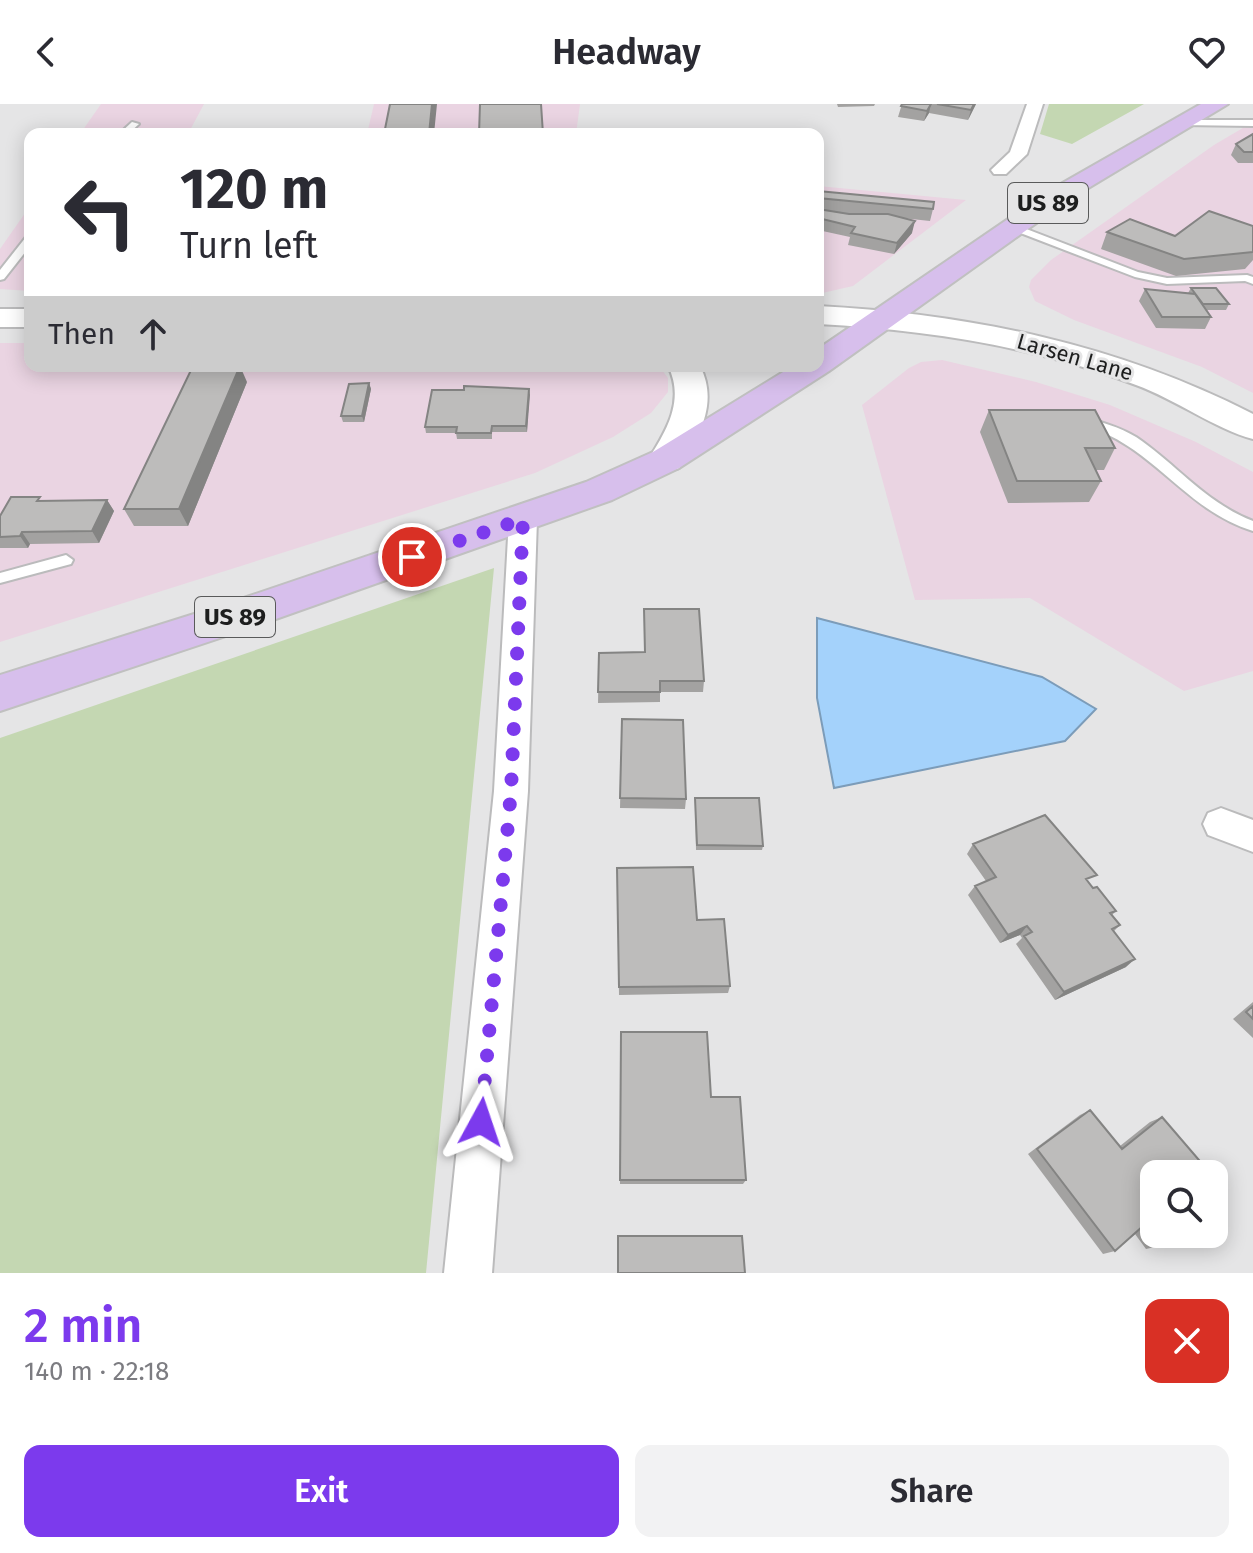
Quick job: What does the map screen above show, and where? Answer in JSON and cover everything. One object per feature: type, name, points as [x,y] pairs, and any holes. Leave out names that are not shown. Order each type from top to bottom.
[{"type":"main road","name":"US 89","points":[[824,360],[1061,194],[1217,104]]},
{"type":"main road","name":"Larsen Lane","points":[[824,315],[887,317],[999,336],[1092,359],[1190,395],[1253,428]]},
{"type":"main road","points":[[0,318],[24,318]]},
{"type":"main road","points":[[666,460],[683,433],[692,406],[692,383],[687,372]]},
{"type":"main road","name":"US 89","points":[[0,693],[599,491],[666,460],[806,372]]},
{"type":"street","points":[[1000,170],[1018,154],[1035,104]]},
{"type":"street","points":[[468,1273],[511,791],[523,519]]},
{"type":"lane","points":[[1184,123],[1253,123]]},
{"type":"lane","points":[[130,128],[135,124]]},
{"type":"lane","points":[[1013,227],[1135,274],[1167,281],[1247,278],[1253,281]]},
{"type":"lane","points":[[0,277],[24,247]]},
{"type":"lane","points":[[1075,419],[1111,428],[1216,507],[1243,524],[1253,526]]},
{"type":"lane","points":[[0,578],[66,560]]},
{"type":"shaded area","points":[[101,104],[204,104],[191,128],[84,128]]},
{"type":"shaded area","points":[[374,104],[580,104],[577,128],[368,128]]},
{"type":"shaded area","points":[[1253,122],[1253,393],[1202,367],[1074,320],[1035,301],[1029,287],[1031,280],[1051,260],[1214,145]]},
{"type":"shaded area","points":[[824,187],[966,200],[853,286],[824,293]]},
{"type":"shaded area","points":[[24,215],[24,291],[0,289],[0,249]]},
{"type":"shaded area","points":[[0,343],[24,343],[24,372],[664,372],[668,378],[668,392],[651,413],[613,437],[535,473],[0,642]]},
{"type":"shaded area","points":[[942,360],[1036,382],[1110,405],[1196,442],[1253,472],[1253,671],[1184,691],[1030,598],[915,600],[862,405],[909,368],[921,362]]},
{"type":"green space","points":[[1049,104],[1144,104],[1072,144],[1040,134]]},
{"type":"green space","points":[[494,568],[426,1273],[0,1273],[0,738]]},
{"type":"water","points":[[817,618],[1042,677],[1096,709],[1065,741],[834,788],[817,698]]},
{"type":"building","points":[[390,104],[432,104],[430,128],[385,128]]},
{"type":"building","points":[[480,104],[541,104],[543,128],[479,128]]},
{"type":"building","points":[[902,104],[931,104],[927,111]]},
{"type":"building","points":[[937,104],[974,104],[971,110]]},
{"type":"building","points":[[1253,134],[1253,152],[1244,152],[1236,144]]},
{"type":"building","points":[[824,192],[934,202],[933,209],[824,199]]},
{"type":"building","points":[[824,210],[849,214],[888,214],[915,221],[897,243],[851,233],[855,227],[824,219]]},
{"type":"building","points":[[1209,211],[1253,226],[1253,252],[1184,259],[1107,232],[1130,219],[1175,236]]},
{"type":"building","points":[[1191,288],[1216,288],[1229,304],[1203,304]]},
{"type":"building","points":[[1145,289],[1195,294],[1211,317],[1162,317]]},
{"type":"building","points":[[190,372],[237,372],[179,509],[124,509]]},
{"type":"building","points":[[369,383],[362,416],[341,416],[349,384]]},
{"type":"building","points":[[464,386],[529,389],[526,426],[492,426],[491,433],[456,433],[457,427],[425,427],[432,390],[464,390]]},
{"type":"building","points":[[989,410],[1095,410],[1115,448],[1085,448],[1101,481],[1017,481]]},
{"type":"building","points":[[11,497],[40,497],[37,501],[107,500],[92,531],[22,532],[20,536],[0,537],[0,516]]},
{"type":"building","points":[[644,609],[699,609],[704,681],[660,681],[660,692],[598,692],[599,653],[645,652]]},
{"type":"building","points":[[622,719],[683,720],[686,799],[620,798]]},
{"type":"building","points":[[695,798],[759,798],[763,846],[697,845]]},
{"type":"building","points":[[1045,815],[1097,875],[1086,879],[1093,888],[1097,887],[1116,911],[1110,913],[1120,925],[1112,929],[1135,959],[1064,992],[1024,936],[1032,932],[1027,926],[1008,935],[975,886],[996,877],[973,844]]},
{"type":"building","points":[[693,867],[697,920],[724,919],[730,986],[619,987],[617,868]]},
{"type":"building","points":[[1253,1006],[1253,1019],[1246,1012]]},
{"type":"building","points":[[621,1032],[707,1032],[711,1097],[740,1097],[746,1180],[620,1180]]},
{"type":"building","points":[[1090,1110],[1122,1149],[1162,1117],[1199,1160],[1140,1160],[1140,1229],[1115,1251],[1037,1149]]},
{"type":"building","points":[[618,1236],[742,1236],[745,1273],[618,1273]]},
{"type":"route","points":[[412,557],[523,519],[511,791],[481,1122]]}]
